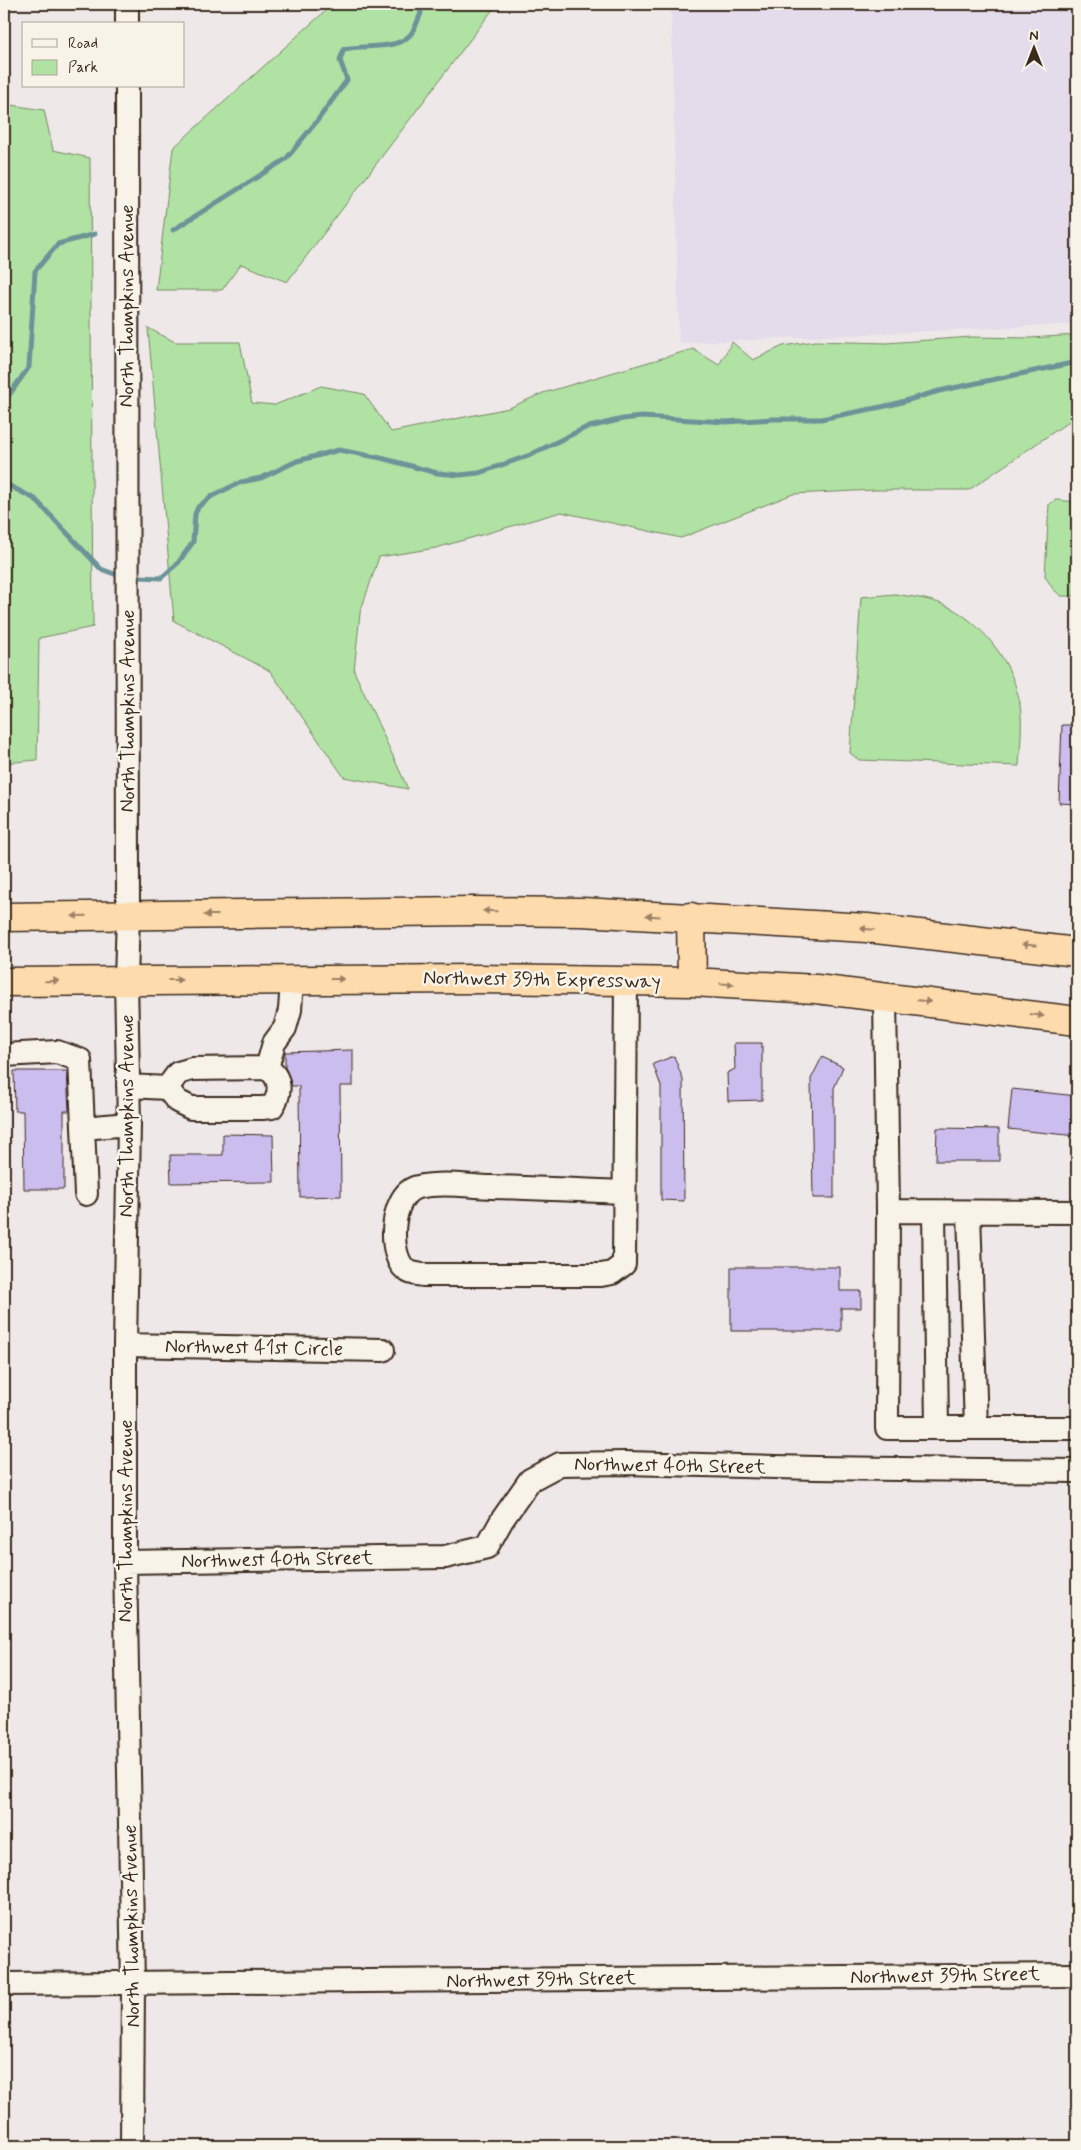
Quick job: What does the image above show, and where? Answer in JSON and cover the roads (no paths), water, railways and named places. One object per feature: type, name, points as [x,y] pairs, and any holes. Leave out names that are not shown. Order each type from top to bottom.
[{"type":"highway","points":[[4,917],[472,911],[582,912],[867,928],[1077,952]]},
{"type":"highway","points":[[691,917],[692,982]]},
{"type":"highway","name":"Northwest 39th Expressway","points":[[4,982],[126,980],[626,980],[692,982],[816,989],[1077,1021]]},
{"type":"street","points":[[127,4],[127,22]]},
{"type":"street","name":"North Thompkins Avenue","points":[[127,88],[128,915],[126,980],[129,1124],[125,1346],[125,1562],[133,1984],[132,2146]]},
{"type":"street","points":[[267,1068],[274,1043],[285,1028],[290,1010],[292,980]]},
{"type":"street","points":[[624,1192],[450,1185],[416,1187],[401,1198],[396,1209],[394,1238],[401,1264],[408,1271],[423,1275],[601,1275],[612,1272],[624,1264],[626,980]]},
{"type":"street","points":[[885,996],[888,1211],[887,1428],[1077,1428]]},
{"type":"street","points":[[4,1055],[57,1052],[80,1060],[86,1194]]},
{"type":"street","points":[[128,1086],[167,1088],[177,1101],[191,1108],[272,1106],[278,1099],[278,1081],[275,1074],[267,1068],[192,1069],[178,1073],[167,1088]]},
{"type":"street","points":[[84,1128],[129,1124]]},
{"type":"street","points":[[888,1211],[1077,1212]]},
{"type":"street","points":[[934,1212],[937,1428]]},
{"type":"street","points":[[969,1212],[976,1428]]},
{"type":"street","name":"Northwest 41st Circle","points":[[125,1346],[383,1350]]},
{"type":"street","name":"Northwest 40th Street","points":[[125,1562],[445,1557],[487,1547],[502,1520],[530,1480],[560,1464],[625,1462],[816,1468],[1077,1471]]},
{"type":"street","name":"Northwest 39th Street","points":[[4,1984],[1077,1975]]},
{"type":"waterway","points":[[173,230],[286,159],[347,80],[340,60],[344,49],[388,45],[404,40],[410,35],[421,13],[418,4]]},
{"type":"waterway","points":[[4,402],[29,367],[35,271],[58,244],[95,234]]},
{"type":"waterway","points":[[140,577],[161,578],[178,563],[193,542],[195,514],[198,507],[212,496],[241,482],[261,478],[297,461],[339,450],[381,458],[437,473],[460,475],[479,473],[530,455],[585,428],[623,419],[641,417],[726,422],[821,419],[891,405],[939,391],[1077,362]]},
{"type":"waterway","points":[[4,483],[35,499],[101,569],[117,575]]}]
